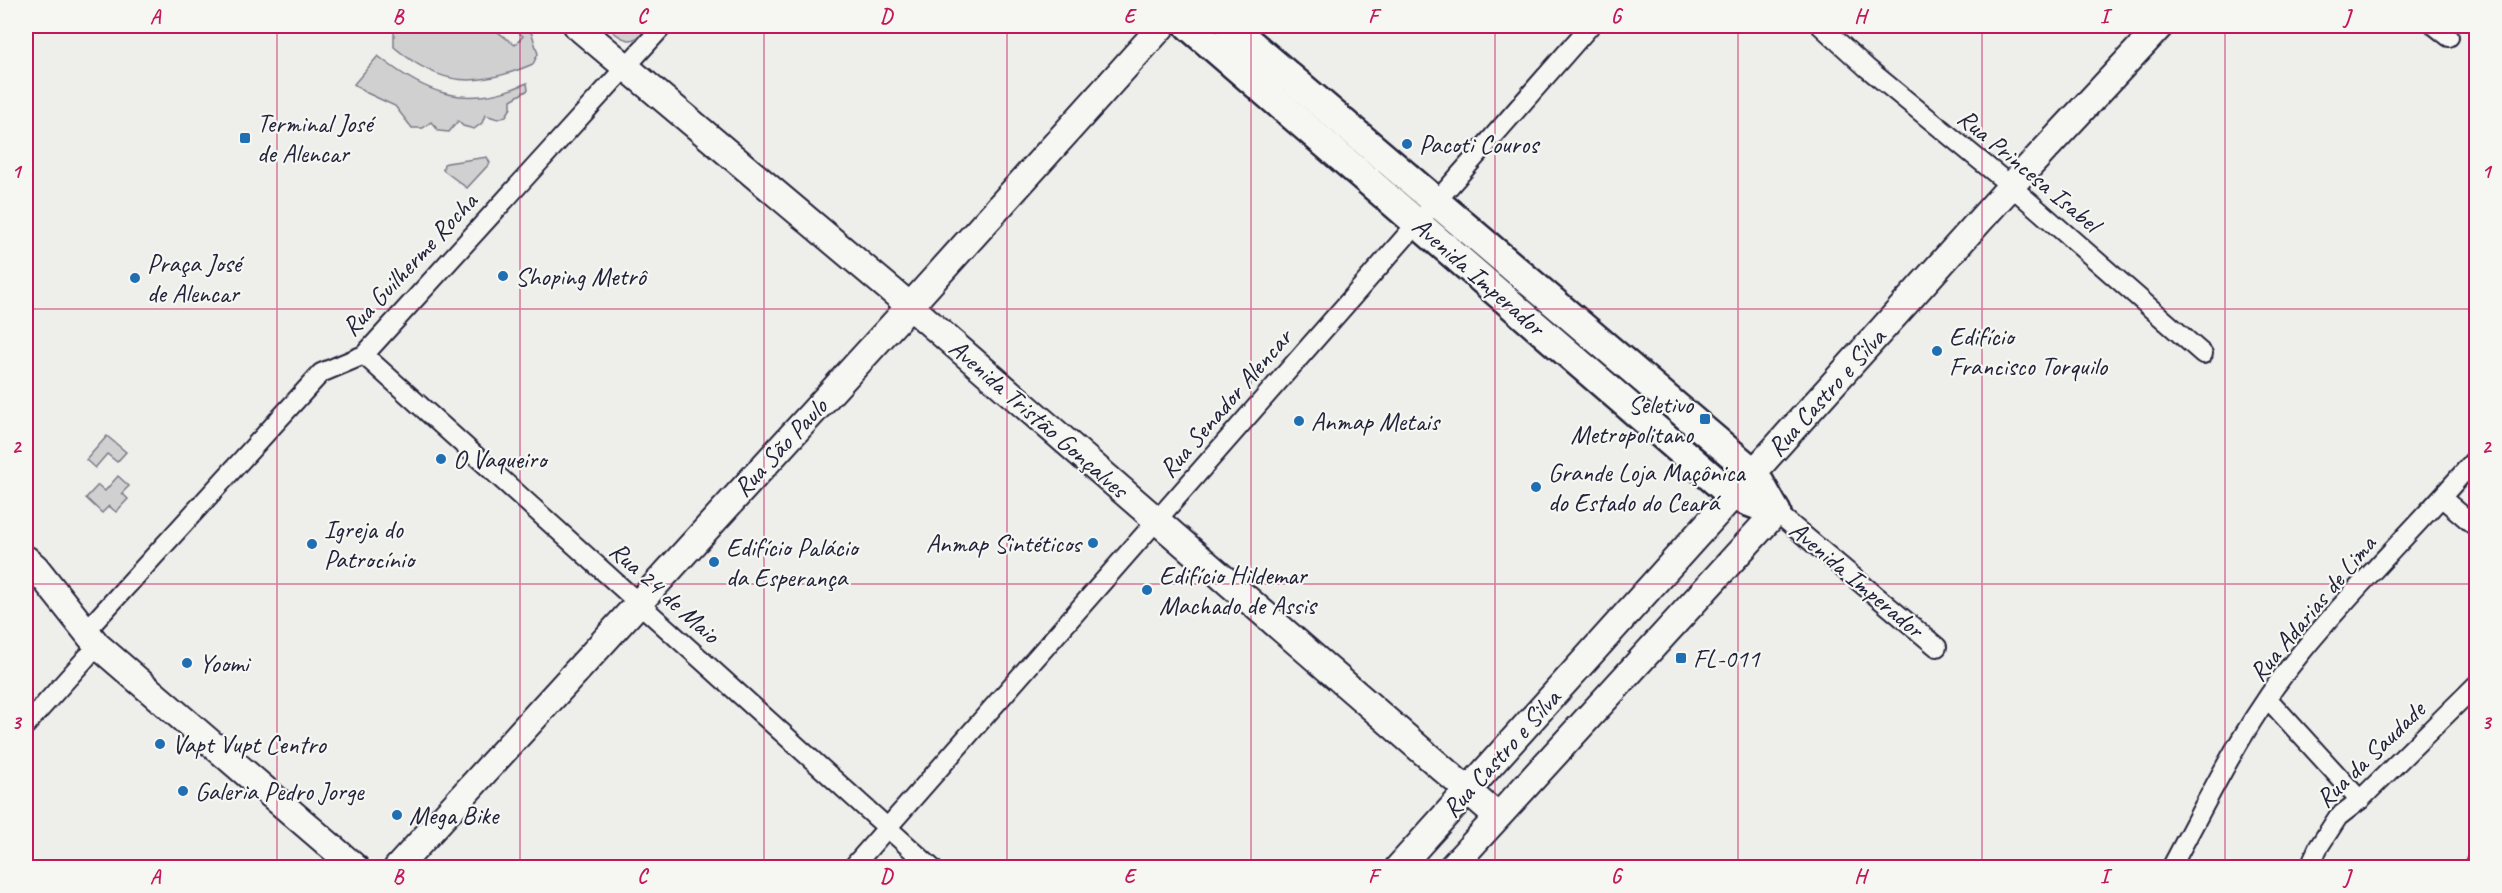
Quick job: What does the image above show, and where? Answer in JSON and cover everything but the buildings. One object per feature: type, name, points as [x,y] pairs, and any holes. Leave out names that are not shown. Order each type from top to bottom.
[{"type":"main road","name":"Avenida Imperador","points":[[1189,26],[1754,473],[1776,512]]},
{"type":"main road","name":"Avenida Imperador","points":[[1230,26],[1426,212],[1733,496],[1776,512]]},
{"type":"street","name":"Avenida Tristão Gonçalves","points":[[577,26],[910,306],[1497,816]]},
{"type":"street","name":"Rua Guilherme Rocha","points":[[86,631],[321,372],[364,355],[663,26]]},
{"type":"street","name":"Rua São Paulo","points":[[398,867],[1162,26]]},
{"type":"street","name":"Rua Senador Alencar","points":[[852,867],[1590,26]]},
{"type":"street","name":"Rua Princesa Isabel","points":[[1821,26],[1867,68],[2011,186],[2204,354]]},
{"type":"street","name":"Rua Castro e Silva","points":[[1398,867],[2011,186],[2160,26]]},
{"type":"street","name":"Rua 24 de Maio","points":[[364,355],[932,867]]},
{"type":"street","name":"Rua Adarias de Lima","points":[[2171,867],[2222,773],[2300,653],[2476,458]]},
{"type":"street","points":[[2442,498],[2476,527]]},
{"type":"street","name":"Rua Castro e Silva","points":[[1450,867],[1776,512]]},
{"type":"street","name":"Avenida Imperador","points":[[1776,512],[1937,647]]},
{"type":"street","points":[[26,559],[36,568],[97,645],[356,867]]},
{"type":"street","points":[[26,725],[87,657]]},
{"type":"street","name":"Rua da Saudade","points":[[2309,867],[2309,863],[2338,817],[2360,800],[2476,685]]},
{"type":"street","points":[[2268,699],[2360,800]]},
{"type":"street","points":[[2472,867],[2476,862]]},
{"type":"shaded area","points":[[394,26],[490,26],[515,45],[523,36],[510,26],[523,26],[532,34],[538,54],[533,64],[494,77],[477,80],[444,76],[428,70],[394,47]]},
{"type":"shaded area","points":[[606,26],[651,26],[639,37],[629,40]]},
{"type":"shaded area","points":[[378,56],[414,80],[431,89],[449,94],[467,97],[486,96],[527,83],[528,90],[511,100],[511,108],[506,116],[498,119],[485,115],[482,123],[474,129],[463,126],[458,121],[449,132],[439,131],[431,122],[423,128],[412,128],[395,106],[354,84]]},
{"type":"shaded area","points":[[487,157],[490,163],[467,188],[443,170],[444,164],[447,163]]},
{"type":"shaded area","points":[[107,436],[126,452],[117,462],[107,454],[95,468],[86,460]]},
{"type":"shaded area","points":[[118,476],[129,486],[122,493],[128,499],[116,512],[109,506],[102,513],[86,498],[98,485],[105,491]]},
{"type":"place","name":"Terminal José de Alencar","points":[[245,138]]},
{"type":"place","name":"Pacoti Couros","points":[[1407,144]]},
{"type":"place","name":"Shoping Metrô","points":[[503,276]]},
{"type":"place","name":"Praça José de Alencar","points":[[135,278]]},
{"type":"place","name":"Edifício Francisco Torquilo","points":[[1937,351]]},
{"type":"place","name":"Seletivo Metropolitano","points":[[1705,419]]},
{"type":"place","name":"Anmap Metais","points":[[1299,421]]},
{"type":"place","name":"O Vaqueiro","points":[[441,459]]},
{"type":"place","name":"Grande Loja Maçônica do Estado do Ceará","points":[[1536,487]]},
{"type":"place","name":"Anmap Sintéticos","points":[[1093,543]]},
{"type":"place","name":"Igreja do Patrocínio","points":[[312,544]]},
{"type":"place","name":"Edifício Palácio da Esperança","points":[[714,562]]},
{"type":"place","name":"Edifício Hildemar Machado de Assis","points":[[1147,590]]},
{"type":"place","name":"FL-011","points":[[1681,658]]},
{"type":"place","name":"Yoomi","points":[[187,663]]},
{"type":"place","name":"Vapt Vupt Centro","points":[[160,744]]},
{"type":"place","name":"Galeria Pedro Jorge","points":[[183,791]]},
{"type":"place","name":"Mega Bike","points":[[397,815]]}]
